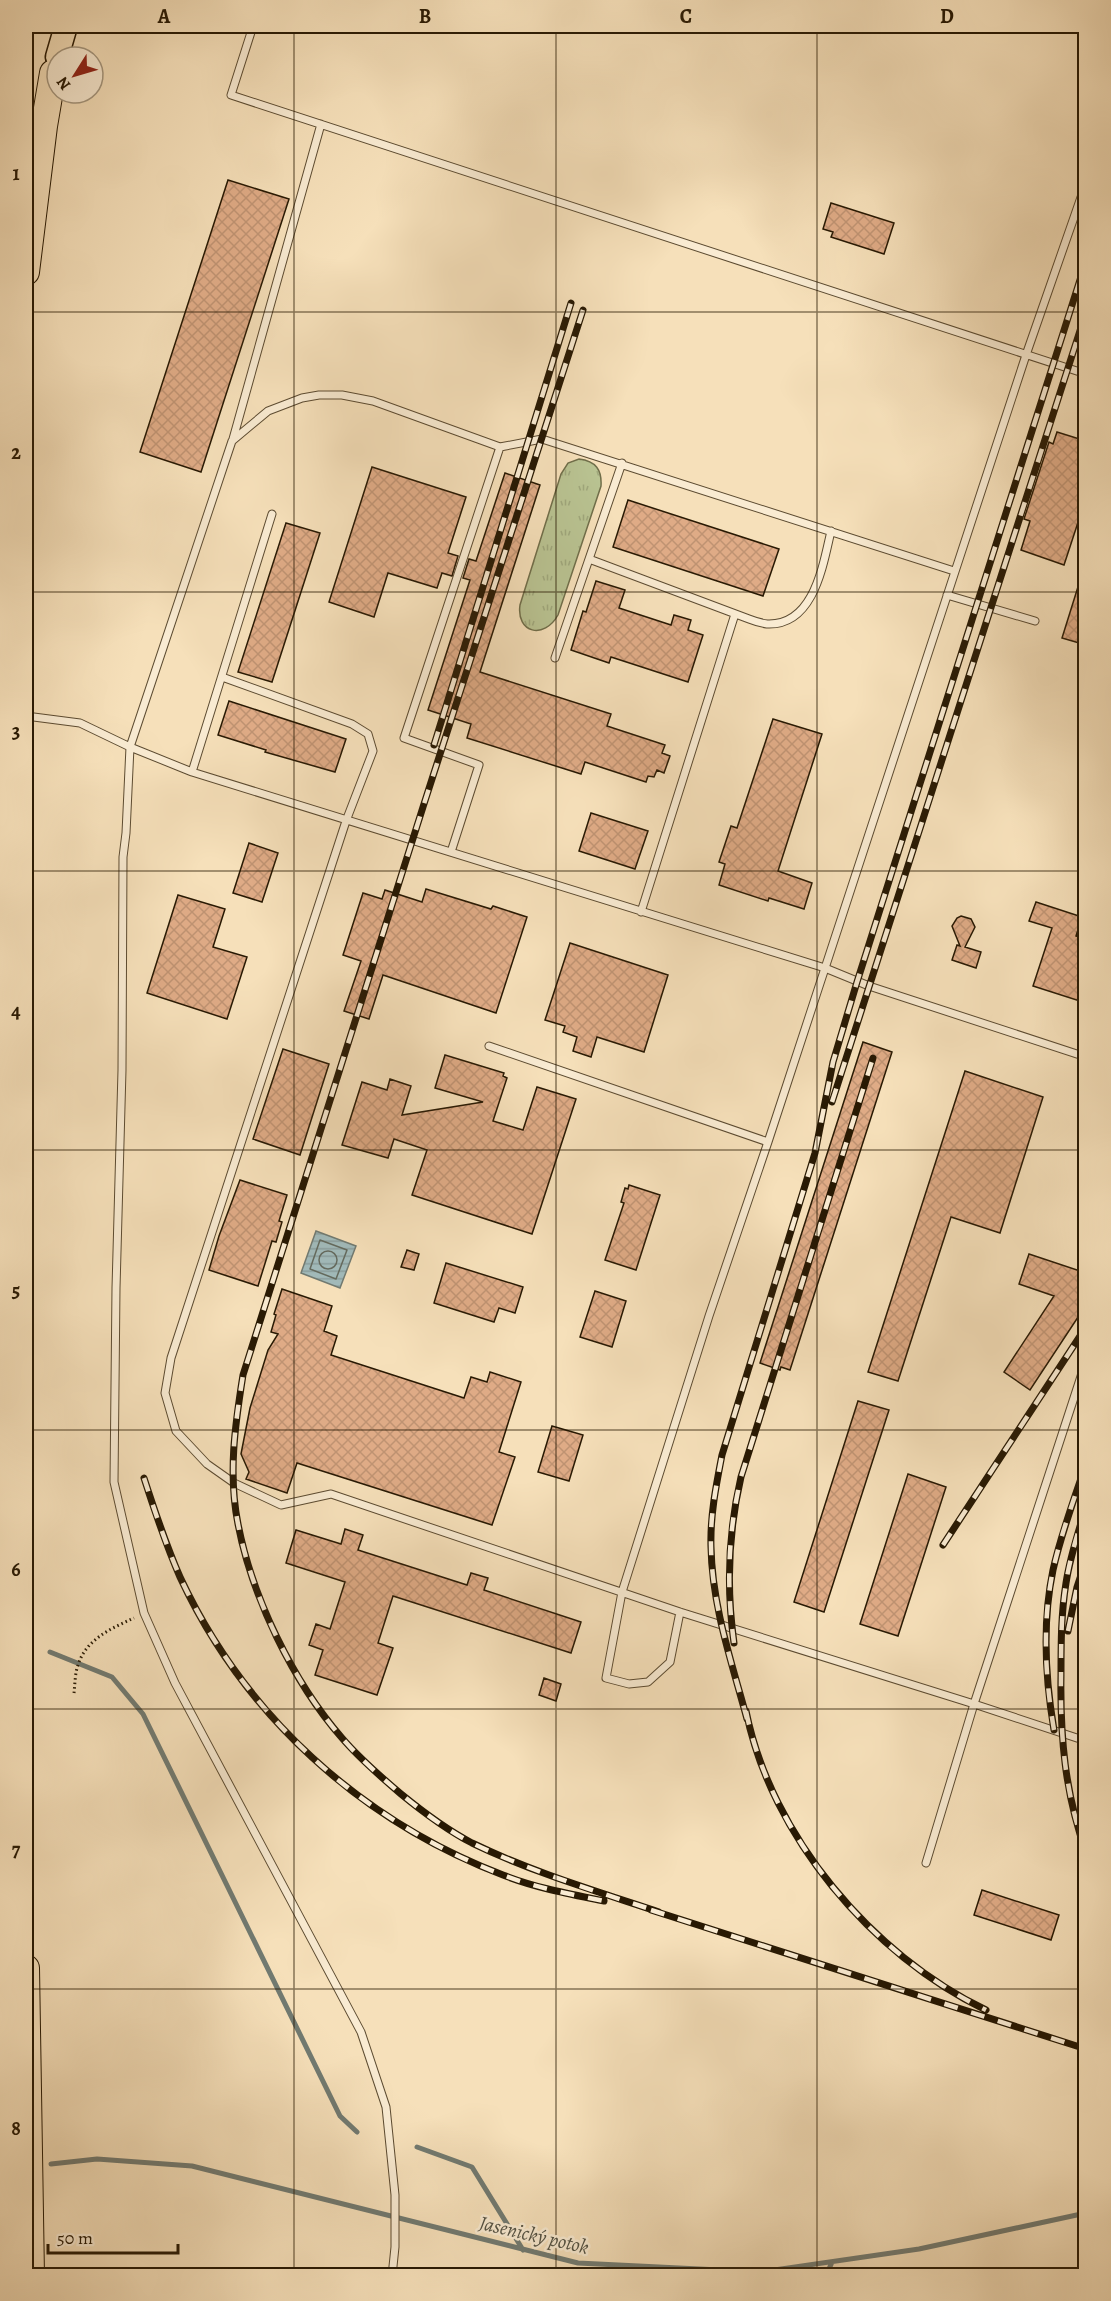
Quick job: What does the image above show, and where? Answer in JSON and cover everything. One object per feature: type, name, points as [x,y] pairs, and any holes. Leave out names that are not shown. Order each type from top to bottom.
[{"type":"highway","points":[[26,169],[45,102]]},
{"type":"highway","points":[[26,272],[48,105]]},
{"type":"highway","points":[[26,1968],[31,2276]]},
{"type":"main road","points":[[61,45],[66,26]]},
{"type":"lane","points":[[253,26],[231,95],[1086,374]]},
{"type":"lane","points":[[321,124],[232,441],[130,747],[123,857],[122,1070],[114,1482],[144,1613],[175,1683],[361,2032],[386,2107],[395,2195],[395,2247],[392,2276]]},
{"type":"lane","points":[[680,1612],[670,1662],[648,1682],[629,1684],[606,1678],[622,1592],[709,1316],[954,571],[1086,183]]},
{"type":"lane","points":[[232,441],[268,411],[302,398],[342,395],[373,401],[500,447],[542,439],[954,571]]},
{"type":"lane","points":[[451,852],[479,765],[404,738],[500,447]]},
{"type":"lane","points":[[555,658],[622,464]]},
{"type":"lane","points":[[192,772],[272,514]]},
{"type":"lane","points":[[589,560],[768,624],[788,620],[802,609],[815,591],[831,531]]},
{"type":"lane","points":[[947,595],[1035,621]]},
{"type":"lane","points":[[641,912],[735,614]]},
{"type":"lane","points":[[222,677],[352,724],[368,734],[373,751],[346,821],[171,1358],[165,1394],[176,1431],[207,1464],[225,1477],[281,1505],[332,1494],[680,1612],[1086,1741]]},
{"type":"lane","points":[[26,716],[80,723],[130,747],[192,772],[825,968],[869,986],[1086,1057]]},
{"type":"lane","points":[[489,1046],[768,1142]]},
{"type":"lane","points":[[926,1863],[974,1704],[1086,1361]]},
{"type":"path","points":[[74,1693],[78,1663],[90,1644],[108,1630],[144,1613]]},
{"type":"green space","points":[[579,459],[597,467],[601,486],[558,615],[546,628],[532,630],[522,622],[520,605],[561,474],[568,463]]},
{"type":"water","points":[[316,1231],[356,1246],[340,1288],[301,1273]]},
{"type":"building","points":[[228,180],[289,199],[201,472],[140,452]]},
{"type":"building","points":[[831,203],[894,223],[884,254],[831,237],[833,232],[823,229]]},
{"type":"building","points":[[1057,432],[1086,441],[1086,498],[1064,565],[1021,550],[1030,521],[1024,519],[1049,442],[1053,444]]},
{"type":"building","points":[[372,467],[466,497],[448,553],[458,556],[452,576],[442,573],[437,588],[388,573],[374,617],[329,602]]},
{"type":"building","points":[[505,473],[540,485],[480,672],[611,714],[607,726],[665,745],[662,753],[670,756],[664,773],[657,770],[654,777],[648,776],[646,782],[585,762],[581,774],[467,738],[471,724],[428,710],[470,580],[463,578],[469,559],[476,561]]},
{"type":"building","points":[[628,500],[779,549],[763,596],[613,547]]},
{"type":"building","points":[[286,523],[320,533],[272,682],[238,672]]},
{"type":"building","points":[[1082,574],[1086,574],[1086,645],[1062,638]]},
{"type":"building","points":[[596,581],[625,590],[619,608],[671,625],[674,615],[691,620],[688,630],[703,635],[688,682],[611,657],[609,663],[571,650],[583,611],[586,612]]},
{"type":"building","points":[[229,701],[346,739],[335,772],[265,752],[266,750],[218,735]]},
{"type":"building","points":[[773,719],[822,734],[778,871],[812,883],[804,909],[769,898],[768,901],[719,885],[725,864],[719,862],[731,826],[737,828]]},
{"type":"building","points":[[591,813],[648,831],[635,869],[579,851]]},
{"type":"building","points":[[249,843],[278,853],[262,902],[233,893]]},
{"type":"building","points":[[426,889],[491,909],[493,906],[527,917],[496,1013],[383,975],[369,1019],[344,1011],[361,961],[343,955],[363,893],[382,899],[385,890],[422,902]]},
{"type":"building","points":[[178,895],[225,909],[213,947],[247,957],[227,1019],[147,993]]},
{"type":"building","points":[[1036,902],[1082,917],[1076,936],[1086,939],[1086,1003],[1033,986],[1052,928],[1029,921]]},
{"type":"building","points":[[961,916],[971,919],[975,927],[965,947],[981,952],[976,968],[952,960],[957,945],[960,946],[952,926]]},
{"type":"building","points":[[570,943],[668,975],[644,1052],[597,1037],[591,1057],[573,1051],[577,1037],[563,1032],[565,1026],[545,1020]]},
{"type":"building","points":[[863,1042],[892,1052],[790,1370],[781,1367],[780,1370],[760,1363]]},
{"type":"building","points":[[283,1049],[329,1064],[300,1155],[253,1139]]},
{"type":"building","points":[[445,1055],[504,1073],[503,1076],[507,1078],[493,1121],[523,1130],[537,1087],[576,1099],[532,1234],[412,1195],[427,1150],[394,1139],[388,1158],[342,1145],[362,1082],[387,1090],[390,1079],[411,1086],[402,1115],[483,1102],[435,1088]]},
{"type":"building","points":[[965,1071],[1043,1097],[1000,1233],[951,1217],[898,1381],[868,1372]]},
{"type":"building","points":[[240,1180],[287,1195],[279,1221],[282,1222],[276,1242],[272,1241],[258,1286],[209,1270]]},
{"type":"building","points":[[629,1185],[660,1195],[636,1270],[605,1260],[624,1203],[621,1202],[625,1188],[628,1189]]},
{"type":"building","points":[[407,1250],[419,1254],[414,1270],[401,1267]]},
{"type":"building","points":[[1029,1254],[1086,1273],[1086,1305],[1030,1390],[1004,1372],[1054,1296],[1019,1284]]},
{"type":"building","points":[[446,1263],[523,1287],[515,1313],[499,1308],[494,1322],[434,1303]]},
{"type":"building","points":[[282,1289],[332,1306],[324,1331],[337,1336],[331,1355],[464,1398],[471,1377],[487,1382],[490,1372],[521,1382],[499,1452],[515,1457],[492,1525],[297,1463],[287,1493],[246,1479],[249,1472],[241,1454],[250,1408],[268,1350],[278,1334],[271,1332]]},
{"type":"building","points":[[595,1291],[626,1301],[612,1347],[580,1337]]},
{"type":"building","points":[[858,1401],[889,1410],[824,1612],[794,1602]]},
{"type":"building","points":[[552,1426],[583,1435],[569,1481],[538,1472]]},
{"type":"building","points":[[908,1474],[946,1487],[898,1636],[860,1624]]},
{"type":"building","points":[[345,1529],[363,1535],[358,1550],[467,1585],[471,1573],[488,1578],[484,1590],[581,1622],[571,1653],[393,1596],[378,1643],[393,1648],[377,1695],[315,1675],[323,1650],[309,1645],[316,1624],[330,1629],[345,1582],[286,1563],[296,1530],[341,1544]]},
{"type":"building","points":[[544,1678],[561,1684],[556,1701],[539,1695]]},
{"type":"building","points":[[982,1890],[1059,1915],[1051,1940],[974,1915]]},
{"type":"waterway","points":[[50,1652],[112,1677],[143,1714],[340,2116],[357,2132]]},
{"type":"waterway","points":[[417,2147],[472,2167],[523,2250]]},
{"type":"waterway","name":"Jasenický potok","points":[[51,2164],[97,2159],[192,2166],[578,2263],[760,2272],[919,2249],[1086,2213]]},
{"type":"waterway","points":[[826,2276],[832,2262]]},
{"type":"railway","points":[[747,1719],[719,1613],[712,1569],[711,1524],[722,1455],[815,1153],[833,1062],[857,982],[1086,261]]},
{"type":"railway","points":[[434,745],[571,303]]},
{"type":"railway","points":[[583,310],[243,1375],[235,1431],[233,1487],[244,1552],[264,1609],[291,1665],[307,1691],[324,1716],[356,1753],[418,1807],[444,1827],[472,1843],[541,1872],[659,1912]]},
{"type":"railway","points":[[832,1102],[1086,312]]},
{"type":"railway","points":[[734,1643],[729,1580],[733,1519],[741,1477],[873,1058]]},
{"type":"railway","points":[[943,1545],[1086,1327]]},
{"type":"railway","points":[[1054,1730],[1048,1690],[1047,1610],[1060,1543],[1086,1464]]},
{"type":"railway","points":[[144,1478],[175,1565],[206,1627],[238,1674],[273,1718],[312,1757],[355,1793],[402,1825],[451,1852],[528,1884],[604,1901]]},
{"type":"railway","points":[[1086,1507],[1072,1554],[1064,1595],[1061,1698],[1065,1765],[1073,1808],[1086,1852]]},
{"type":"railway","points":[[1068,1631],[1077,1587],[1086,1560]]},
{"type":"railway","points":[[746,1711],[759,1757],[778,1803],[803,1846],[833,1887],[867,1924],[904,1958],[944,1986],[986,2010]]},
{"type":"railway","points":[[651,1910],[1086,2049]]}]
